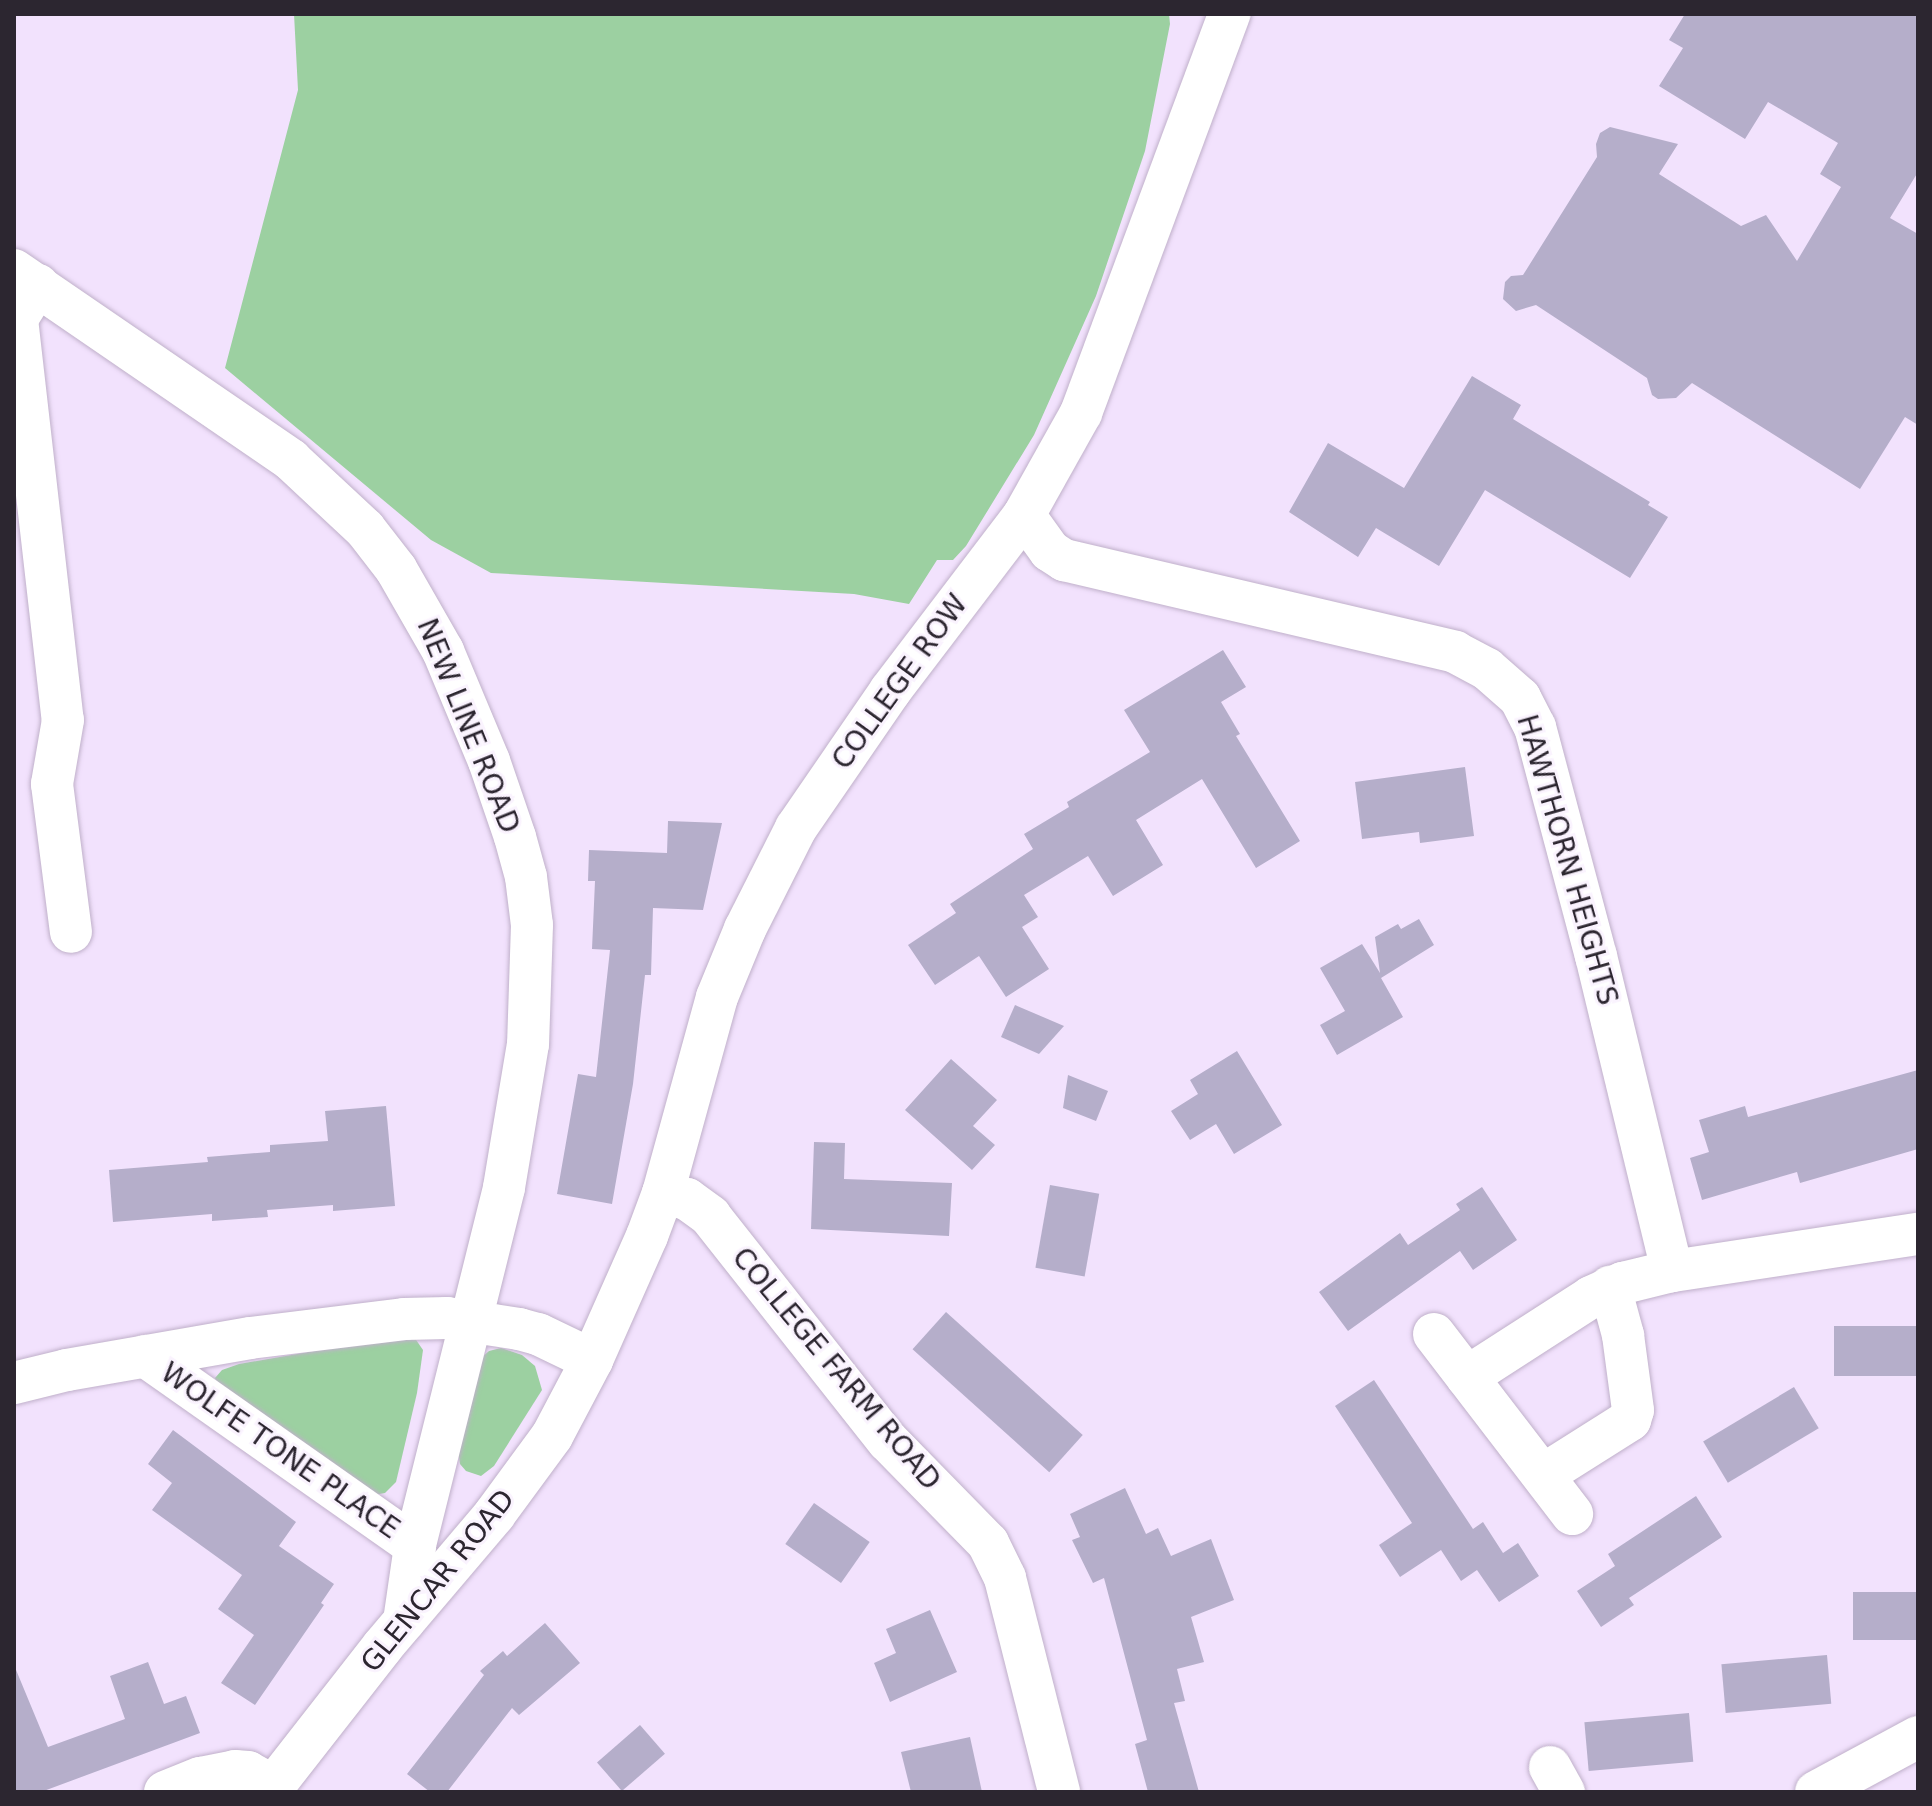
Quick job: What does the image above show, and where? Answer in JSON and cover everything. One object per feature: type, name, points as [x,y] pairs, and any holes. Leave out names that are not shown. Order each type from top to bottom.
[{"type":"street","name":"COLLEGE ROW","points":[[592,1360],[663,1193],[717,997],[745,929],[796,828],[890,691],[1024,515],[1081,413],[1229,14]]},
{"type":"street","points":[[26,277],[17,319],[63,720],[52,784],[71,932]]},
{"type":"street","name":"NEW LINE ROAD","points":[[26,277],[291,460],[365,529],[423,613],[489,761],[526,877],[533,976],[519,1108],[431,1488],[399,1534],[404,1621]]},
{"type":"street","name":"HAWTHORN HEIGHTS","points":[[1024,515],[1050,551],[1064,560],[1455,652],[1487,669],[1520,698],[1535,727],[1592,940],[1672,1271]]},
{"type":"street","name":"COLLEGE FARM ROAD","points":[[663,1193],[687,1199],[710,1216],[757,1280],[888,1441],[988,1543],[1005,1578],[1059,1792]]},
{"type":"street","points":[[1467,1377],[1610,1287],[1672,1271],[1918,1234]]},
{"type":"street","points":[[1543,1475],[1630,1420],[1633,1410],[1623,1335],[1610,1287]]},
{"type":"street","points":[[14,1383],[145,1356],[318,1328],[404,1319],[472,1321],[538,1334],[592,1360]]},
{"type":"street","points":[[1434,1334],[1572,1514]]},
{"type":"street","name":"WOLFE TONE PLACE","points":[[145,1356],[399,1534]]},
{"type":"street","name":"GLENCAR ROAD","points":[[271,1789],[404,1621],[494,1515],[552,1436],[592,1360]]},
{"type":"street","points":[[431,1488],[494,1515]]},
{"type":"street","points":[[1816,1792],[1918,1737]]},
{"type":"street","points":[[165,1792],[200,1778],[235,1771],[248,1772],[271,1789]]},
{"type":"green space","points":[[294,14],[1169,14],[1170,24],[1145,151],[1096,296],[1034,435],[966,546],[953,560],[937,560],[909,604],[854,594],[491,573],[431,540],[225,368],[298,90]]},
{"type":"green space","points":[[412,1334],[423,1350],[417,1393],[396,1482],[385,1493],[374,1495],[220,1389],[215,1378],[222,1370],[239,1364]]},
{"type":"green space","points":[[501,1348],[522,1355],[535,1366],[542,1390],[494,1466],[481,1476],[466,1471],[460,1464],[458,1450],[480,1359],[489,1351]]},
{"type":"building","points":[[1685,14],[1918,14],[1918,172],[1890,218],[1918,234],[1918,425],[1905,417],[1860,489],[1692,383],[1676,398],[1658,399],[1652,395],[1647,378],[1536,305],[1516,311],[1503,299],[1505,282],[1511,276],[1523,275],[1597,157],[1596,144],[1600,133],[1610,127],[1678,144],[1659,174],[1741,226],[1766,215],[1797,261],[1841,187],[1820,174],[1838,143],[1768,102],[1745,139],[1659,86],[1683,48],[1669,40]]},
{"type":"building","points":[[1472,376],[1521,405],[1513,419],[1650,502],[1648,505],[1668,517],[1630,578],[1485,490],[1439,566],[1376,528],[1358,557],[1289,512],[1328,443],[1404,488]]},
{"type":"building","points":[[1223,650],[1246,687],[1221,702],[1240,734],[1236,736],[1300,841],[1256,868],[1202,779],[1136,820],[1163,865],[1113,896],[1088,856],[1024,895],[1038,917],[1022,927],[1049,969],[1006,997],[979,956],[935,985],[908,945],[956,913],[950,904],[1033,849],[1024,834],[1069,807],[1067,802],[1150,752],[1124,710]]},
{"type":"building","points":[[1465,767],[1474,836],[1420,843],[1419,832],[1362,839],[1355,782]]},
{"type":"building","points":[[668,821],[722,823],[703,910],[653,908],[651,975],[645,975],[633,1084],[612,1204],[557,1194],[578,1074],[596,1077],[610,950],[592,949],[595,881],[588,881],[589,850],[667,853]]},
{"type":"building","points":[[1419,919],[1434,945],[1381,978],[1403,1017],[1337,1055],[1320,1025],[1345,1011],[1320,968],[1362,944],[1380,973],[1375,937],[1398,924],[1401,929]]},
{"type":"building","points":[[1015,1005],[1064,1026],[1039,1054],[1001,1037]]},
{"type":"building","points":[[1237,1051],[1282,1125],[1234,1154],[1216,1124],[1190,1140],[1171,1111],[1198,1094],[1190,1080]]},
{"type":"building","points":[[951,1059],[997,1100],[973,1126],[995,1145],[972,1170],[905,1110]]},
{"type":"building","points":[[1918,1070],[1918,1149],[1800,1183],[1797,1172],[1702,1200],[1690,1158],[1709,1152],[1699,1120],[1745,1106],[1748,1117]]},
{"type":"building","points":[[1068,1075],[1108,1091],[1096,1121],[1063,1108]]},
{"type":"building","points":[[386,1106],[395,1206],[333,1211],[333,1205],[267,1210],[268,1217],[212,1221],[212,1214],[113,1222],[109,1170],[208,1162],[207,1157],[270,1152],[270,1145],[328,1141],[325,1111]]},
{"type":"building","points":[[814,1142],[845,1143],[844,1179],[952,1183],[949,1236],[811,1229]]},
{"type":"building","points":[[1050,1185],[1099,1194],[1085,1276],[1035,1268]]},
{"type":"building","points":[[1482,1187],[1517,1240],[1473,1270],[1460,1251],[1348,1331],[1319,1292],[1400,1233],[1408,1245],[1460,1210],[1456,1204]]},
{"type":"building","points":[[946,1312],[1083,1435],[1049,1472],[913,1349]]},
{"type":"building","points":[[1834,1326],[1918,1326],[1918,1376],[1834,1376]]},
{"type":"building","points":[[1374,1380],[1473,1529],[1483,1522],[1503,1553],[1518,1543],[1539,1576],[1499,1602],[1477,1570],[1461,1581],[1441,1550],[1400,1577],[1379,1545],[1412,1523],[1335,1406]]},
{"type":"building","points":[[1794,1387],[1819,1428],[1728,1483],[1703,1442]]},
{"type":"building","points":[[173,1430],[296,1522],[279,1546],[334,1584],[321,1603],[324,1605],[255,1705],[221,1683],[254,1635],[218,1609],[242,1575],[152,1510],[172,1483],[148,1464]]},
{"type":"building","points":[[1125,1488],[1146,1534],[1158,1528],[1171,1556],[1211,1539],[1234,1600],[1191,1617],[1204,1662],[1177,1669],[1185,1701],[1174,1703],[1199,1792],[1148,1792],[1135,1744],[1147,1740],[1104,1578],[1093,1583],[1072,1540],[1080,1537],[1070,1514]]},
{"type":"building","points":[[1696,1496],[1722,1537],[1629,1598],[1634,1605],[1601,1627],[1577,1591],[1615,1566],[1608,1554]]},
{"type":"building","points":[[814,1503],[870,1542],[841,1583],[785,1544]]},
{"type":"building","points":[[1853,1592],[1918,1592],[1918,1640],[1853,1640]]},
{"type":"building","points":[[930,1610],[957,1672],[890,1702],[874,1663],[896,1653],[886,1629]]},
{"type":"building","points":[[545,1623],[580,1663],[519,1715],[512,1708],[447,1792],[430,1792],[407,1774],[484,1675],[480,1671],[503,1651],[507,1656]]},
{"type":"building","points":[[1827,1655],[1831,1704],[1726,1713],[1721,1664]]},
{"type":"building","points":[[148,1662],[164,1704],[186,1696],[200,1733],[41,1792],[14,1792],[14,1665],[48,1747],[125,1719],[110,1676]]},
{"type":"building","points":[[1689,1713],[1693,1762],[1589,1771],[1584,1722]]},
{"type":"building","points":[[640,1725],[665,1754],[622,1791],[597,1762]]},
{"type":"building","points":[[970,1737],[982,1792],[911,1792],[901,1752]]}]
